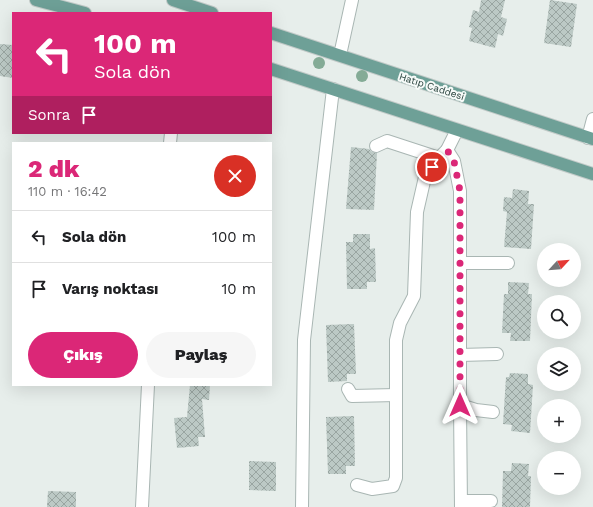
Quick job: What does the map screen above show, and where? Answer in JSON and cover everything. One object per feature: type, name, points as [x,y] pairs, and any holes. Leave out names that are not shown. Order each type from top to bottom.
[{"type":"main road","points":[[36,0],[81,12]]},
{"type":"main road","points":[[182,4],[209,12]]},
{"type":"main road","name":"Hatıp Caddesi","points":[[272,32],[590,138]]},
{"type":"main road","points":[[272,69],[593,174]]},
{"type":"street","points":[[340,56],[352,0]]},
{"type":"street","points":[[302,507],[304,340],[333,89]]},
{"type":"street","points":[[590,138],[593,119]]},
{"type":"street","points":[[357,485],[372,488],[393,486],[396,478],[396,340],[400,323],[414,296],[417,212],[425,177],[443,154],[458,130]]},
{"type":"street","points":[[376,146],[387,141],[443,154],[454,161],[460,191],[461,504],[491,501]]},
{"type":"street","points":[[460,263],[508,263]]},
{"type":"street","points":[[460,355],[497,354]]},
{"type":"street","points":[[142,507],[148,386]]},
{"type":"street","points":[[348,389],[352,396],[396,395]]},
{"type":"street","points":[[460,405],[476,410],[493,412]]},
{"type":"building","points":[[481,0],[505,0],[501,17],[507,19],[503,36],[498,34],[495,48],[469,41],[472,28],[469,27],[473,10],[479,12]]},
{"type":"building","points":[[550,0],[577,4],[571,47],[544,43]]},
{"type":"building","points":[[0,44],[12,45],[12,78],[0,76]]},
{"type":"building","points":[[351,147],[369,149],[372,152],[377,153],[374,210],[346,209]]},
{"type":"building","points":[[513,189],[529,191],[528,204],[534,204],[531,249],[504,247],[507,212],[503,211],[504,197],[512,198]]},
{"type":"building","points":[[353,234],[370,234],[370,249],[375,248],[376,282],[367,282],[367,289],[347,289],[346,242],[353,242]]},
{"type":"building","points":[[508,282],[529,283],[528,294],[532,294],[530,341],[510,341],[511,333],[502,333],[504,294],[508,294]]},
{"type":"building","points":[[354,324],[356,374],[347,374],[347,381],[328,382],[326,325]]},
{"type":"building","points":[[510,373],[528,374],[528,384],[533,385],[530,433],[511,431],[512,425],[503,424],[506,377],[509,377]]},
{"type":"building","points":[[190,386],[210,386],[209,400],[202,399],[205,437],[198,437],[199,446],[177,448],[174,418],[187,417]]},
{"type":"building","points":[[354,416],[355,466],[346,466],[346,474],[328,474],[326,417]]},
{"type":"building","points":[[249,461],[276,462],[276,491],[249,490]]},
{"type":"building","points":[[512,463],[529,464],[528,476],[531,476],[530,507],[502,507],[503,471],[511,471]]},
{"type":"building","points":[[48,491],[76,492],[76,507],[47,507]]},
{"type":"route","points":[[432,167],[447,150],[454,161],[460,191],[460,405]]}]
